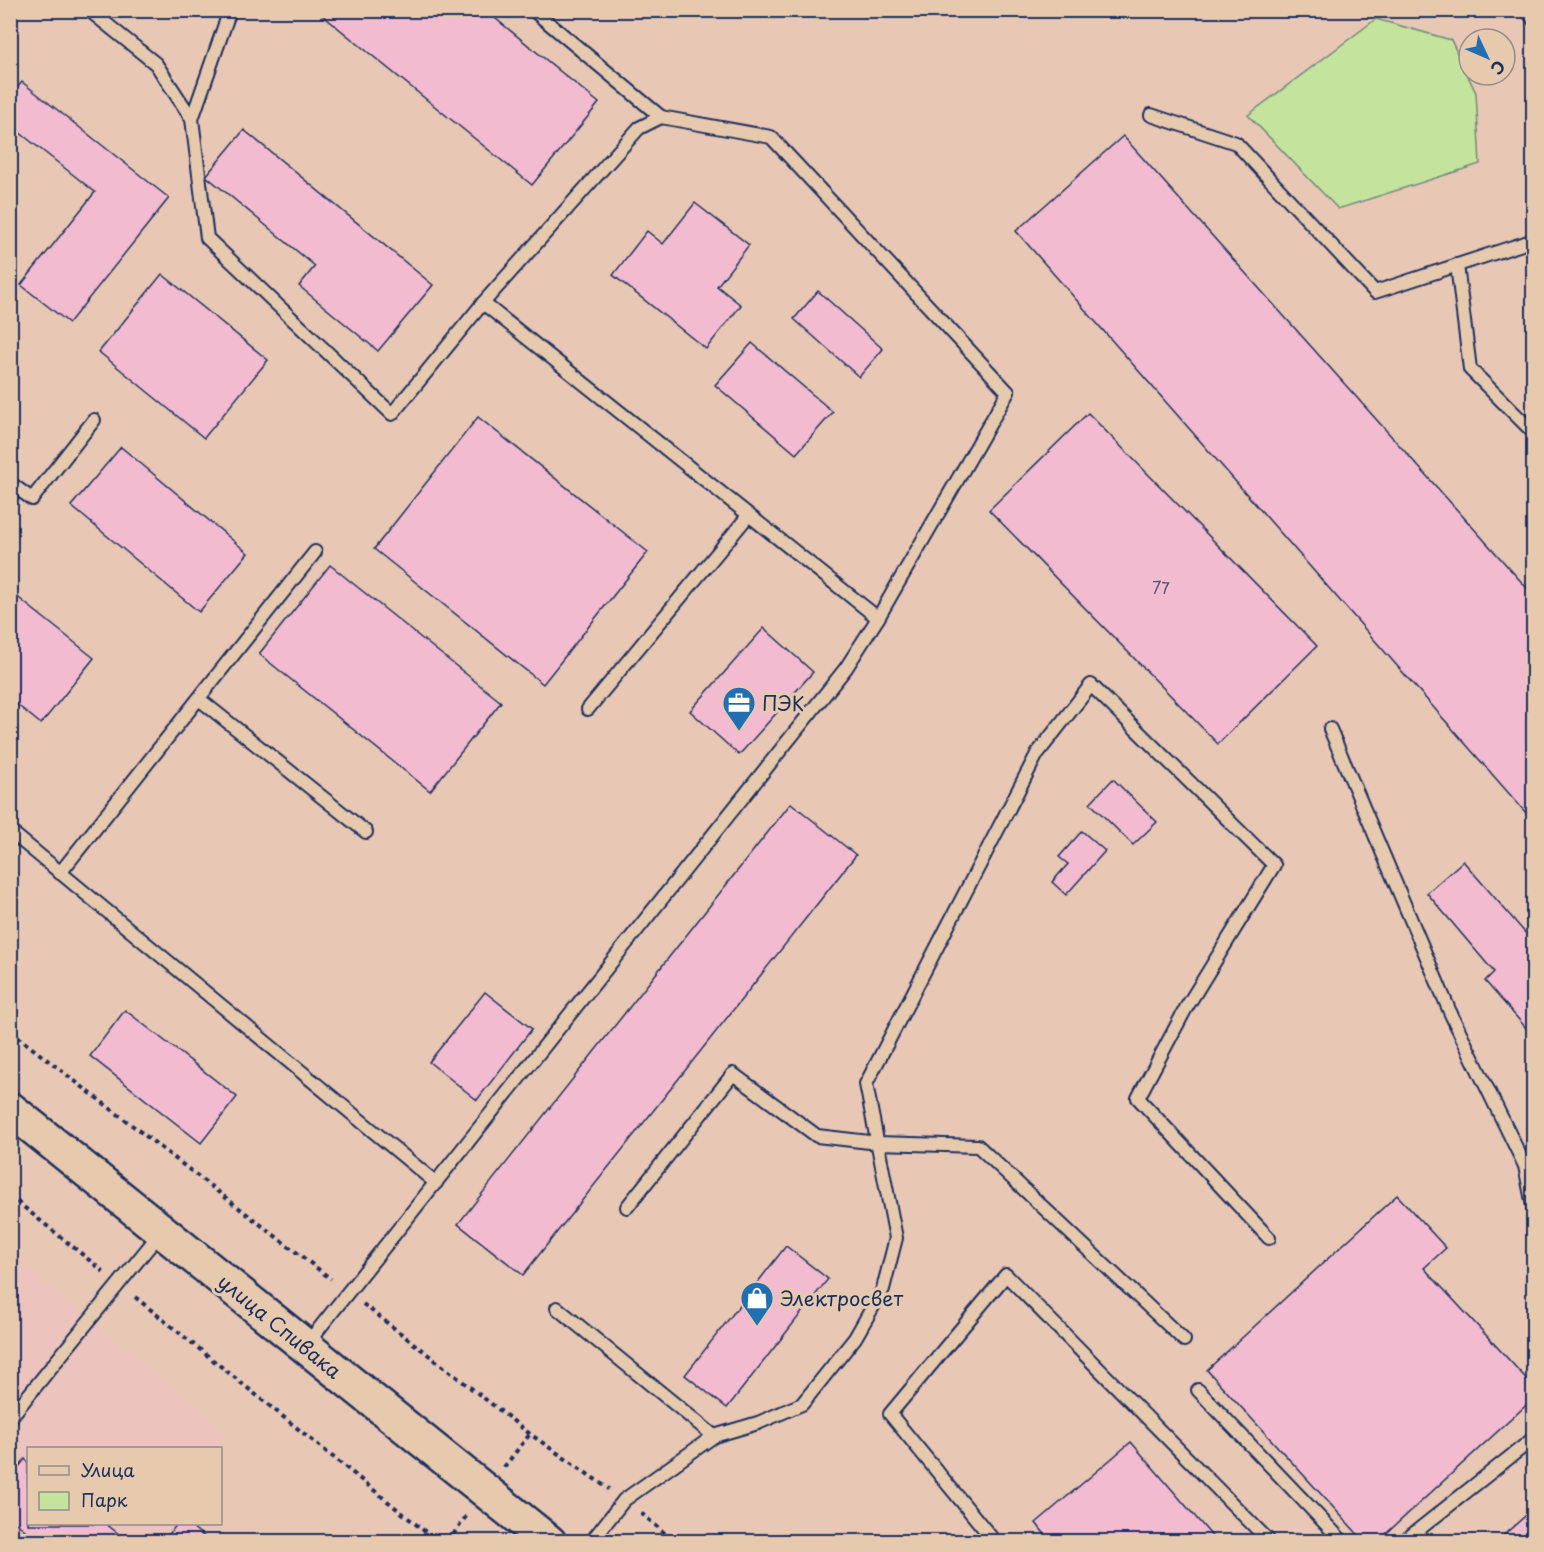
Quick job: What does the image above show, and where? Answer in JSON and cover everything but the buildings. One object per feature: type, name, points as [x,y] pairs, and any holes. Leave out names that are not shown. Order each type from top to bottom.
[{"type":"main road","name":"улица Спивака","points":[[10,1109],[549,1542]]},
{"type":"lane","points":[[89,10],[156,64],[192,119],[207,238],[393,414],[483,303],[639,128],[661,117]]},
{"type":"lane","points":[[192,119],[230,10]]},
{"type":"lane","points":[[306,1346],[846,668],[878,618],[1008,392],[771,136],[661,117],[533,10]]},
{"type":"lane","points":[[1527,10],[1533,20]]},
{"type":"lane","points":[[1151,115],[1236,143],[1375,292],[1533,240]]},
{"type":"lane","points":[[1457,265],[1470,369],[1533,433]]},
{"type":"lane","points":[[483,303],[878,618]]},
{"type":"lane","points":[[10,483],[32,499],[94,420]]},
{"type":"lane","points":[[588,709],[748,516]]},
{"type":"lane","points":[[60,873],[315,552]]},
{"type":"lane","points":[[591,1542],[624,1500],[714,1436],[758,1423],[802,1404],[855,1338],[883,1289],[896,1238],[866,1084],[1037,754],[1091,685],[1274,865],[1186,1008],[1138,1098],[1269,1238]]},
{"type":"lane","points":[[199,699],[366,832]]},
{"type":"lane","points":[[1330,729],[1450,1012],[1525,1166],[1533,1211]]},
{"type":"lane","points":[[10,831],[436,1183]]},
{"type":"lane","points":[[627,1207],[733,1074],[817,1136],[878,1143],[978,1146],[1184,1340]]},
{"type":"lane","points":[[10,1418],[162,1231]]},
{"type":"lane","points":[[995,1542],[890,1414],[1006,1275],[1270,1542]]},
{"type":"lane","points":[[556,1308],[714,1436]]},
{"type":"lane","points":[[1198,1390],[1343,1542]]},
{"type":"lane","points":[[1402,1542],[1533,1438]]},
{"type":"path","points":[[10,1196],[438,1542]]},
{"type":"shaded area","points":[[10,1255],[227,1432],[215,1447],[27,1447],[27,1525],[206,1525],[226,1541],[11,1541]]},
{"type":"green space","points":[[1376,19],[1451,40],[1457,53],[1457,87],[1473,87],[1476,93],[1480,164],[1338,209],[1248,115]]},
{"type":"place","name":"ПЭК","points":[[739,732]]},
{"type":"place","name":"Электросвет","points":[[757,1327]]}]
